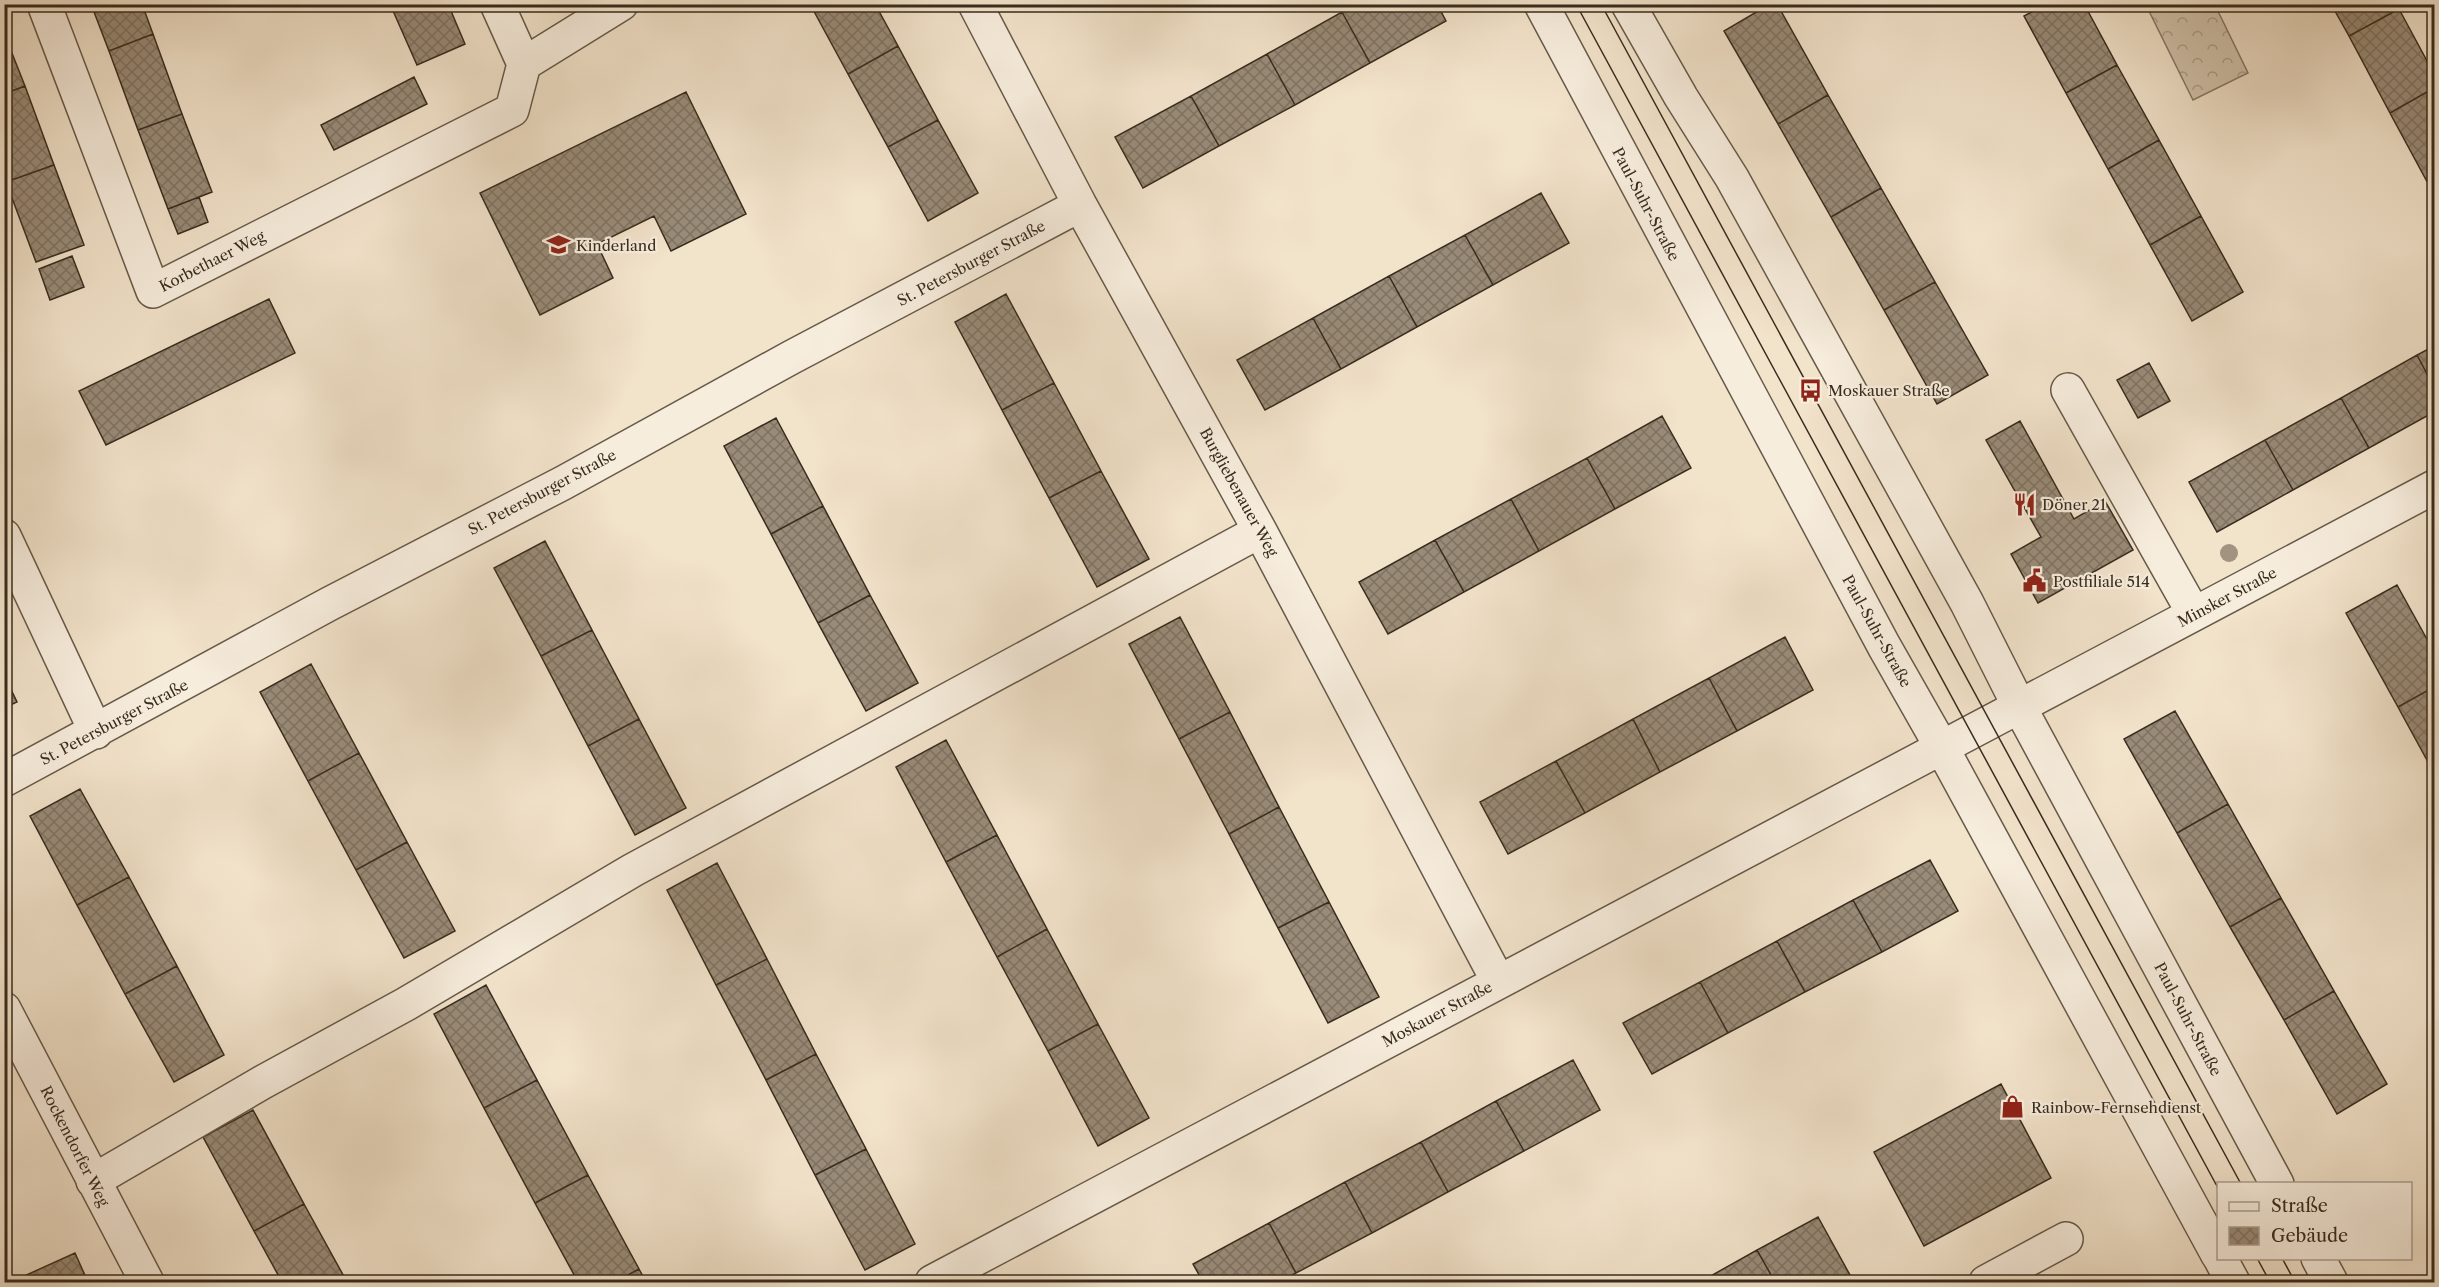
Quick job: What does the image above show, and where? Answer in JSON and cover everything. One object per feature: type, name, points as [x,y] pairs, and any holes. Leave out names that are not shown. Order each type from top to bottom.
[{"type":"street","name":"Korbethaer Weg","points":[[44,4],[153,291],[512,110],[524,64]]},
{"type":"street","points":[[497,4],[524,64],[621,4]]},
{"type":"street","name":"Burgliebenauer Weg","points":[[975,4],[1080,206],[1260,531],[1498,981]]},
{"type":"street","name":"Paul-Suhr-Straße","points":[[1541,4],[1873,625],[2217,1253]]},
{"type":"street","name":"Paul-Suhr-Straße","points":[[1628,4],[1681,97],[1732,178],[1967,603],[2019,706],[2276,1182]]},
{"type":"street","name":"St. Petersburger Straße","points":[[4,780],[329,604],[563,483],[792,357],[1080,206]]},
{"type":"street","points":[[2068,390],[2194,614]]},
{"type":"street","name":"Minsker Straße","points":[[1942,748],[2434,487]]},
{"type":"street","points":[[93,1181],[263,1082],[406,1004],[633,870],[1260,531]]},
{"type":"street","points":[[4,536],[96,732]]},
{"type":"street","name":"Moskauer Straße","points":[[932,1282],[1942,748]]},
{"type":"street","name":"Rockendorfer Weg","points":[[4,1009],[147,1282]]},
{"type":"street","points":[[1986,1282],[2066,1239]]},
{"type":"street","name":"Paul-Suhr-Straße","points":[[2221,1260],[2233,1282]]},
{"type":"street","points":[[2319,1260],[2331,1282]]},
{"type":"green space","points":[[2146,5],[2215,5],[2248,73],[2193,100]]},
{"type":"building","points":[[91,4],[142,4],[153,34],[109,51]]},
{"type":"building","points":[[390,4],[448,4],[465,44],[417,65]]},
{"type":"building","points":[[810,4],[875,4],[898,46],[848,74]]},
{"type":"building","points":[[1356,4],[1437,4],[1446,21],[1370,63],[1342,12]]},
{"type":"building","points":[[1770,4],[1777,4],[1828,95],[1778,124],[1724,31]]},
{"type":"building","points":[[2046,4],[2084,4],[2117,65],[2066,93],[2024,16]]},
{"type":"building","points":[[2331,4],[2396,4],[2399,9],[2349,36]]},
{"type":"building","points":[[2399,9],[2434,74],[2434,88],[2390,113],[2349,36]]},
{"type":"building","points":[[1342,12],[1370,63],[1295,105],[1267,54]]},
{"type":"building","points":[[4,33],[25,86],[4,94]]},
{"type":"building","points":[[153,34],[182,114],[138,130],[109,51]]},
{"type":"building","points":[[898,46],[938,120],[888,147],[848,74]]},
{"type":"building","points":[[1267,54],[1295,105],[1219,146],[1191,96]]},
{"type":"building","points":[[2117,65],[2159,140],[2108,169],[2066,93]]},
{"type":"building","points":[[414,77],[427,104],[334,150],[321,125]]},
{"type":"building","points":[[25,86],[54,165],[6,182],[4,94]]},
{"type":"building","points":[[2434,88],[2434,187],[2431,189],[2390,113]]},
{"type":"building","points":[[686,92],[746,214],[671,251],[654,216],[597,244],[613,278],[540,315],[480,193]]},
{"type":"building","points":[[1828,95],[1881,188],[1831,217],[1778,124]]},
{"type":"building","points":[[1191,96],[1219,146],[1143,188],[1115,137]]},
{"type":"building","points":[[182,114],[212,192],[168,209],[138,130]]},
{"type":"building","points":[[938,120],[978,193],[928,221],[888,147]]},
{"type":"building","points":[[2159,140],[2201,216],[2150,245],[2108,169]]},
{"type":"building","points":[[54,165],[84,245],[36,262],[6,182]]},
{"type":"building","points":[[1881,188],[1935,282],[1884,310],[1831,217]]},
{"type":"building","points":[[1541,193],[1569,243],[1493,285],[1465,235]]},
{"type":"building","points":[[199,197],[208,222],[178,234],[168,209]]},
{"type":"building","points":[[2201,216],[2243,292],[2192,321],[2150,245]]},
{"type":"building","points":[[1465,235],[1493,285],[1417,327],[1389,276]]},
{"type":"building","points":[[72,256],[84,287],[50,300],[39,269]]},
{"type":"building","points":[[1389,276],[1417,327],[1341,369],[1313,318]]},
{"type":"building","points":[[1935,282],[1988,375],[1937,404],[1884,310]]},
{"type":"building","points":[[1006,294],[1054,383],[1002,410],[955,322]]},
{"type":"building","points":[[269,299],[295,353],[106,445],[79,391]]},
{"type":"building","points":[[1313,318],[1341,369],[1265,410],[1237,360]]},
{"type":"building","points":[[2434,346],[2434,387],[2417,355]]},
{"type":"building","points":[[2417,355],[2434,387],[2434,412],[2369,448],[2341,398]]},
{"type":"building","points":[[2149,363],[2170,401],[2138,418],[2117,380]]},
{"type":"building","points":[[1054,383],[1101,471],[1049,498],[1002,410]]},
{"type":"building","points":[[2341,398],[2369,448],[2293,490],[2265,440]]},
{"type":"building","points":[[1662,416],[1691,468],[1615,509],[1587,458]]},
{"type":"building","points":[[776,418],[823,506],[771,534],[724,446]]},
{"type":"building","points":[[2020,421],[2074,519],[2105,501],[2133,550],[2038,603],[2011,554],[2041,537],[1986,440]]},
{"type":"building","points":[[2265,440],[2293,490],[2217,532],[2189,482]]},
{"type":"building","points":[[1587,458],[1615,509],[1539,551],[1511,499]]},
{"type":"building","points":[[1101,471],[1149,559],[1097,587],[1049,498]]},
{"type":"building","points":[[1511,499],[1539,551],[1464,592],[1435,540]]},
{"type":"building","points":[[823,506],[870,595],[818,623],[771,534]]},
{"type":"building","points":[[1435,540],[1464,592],[1388,634],[1359,582]]},
{"type":"building","points":[[545,541],[592,630],[541,656],[494,568]]},
{"type":"building","points":[[2397,585],[2434,652],[2434,687],[2398,707],[2346,613]]},
{"type":"building","points":[[870,595],[918,683],[866,711],[818,623]]},
{"type":"building","points":[[1180,617],[1230,712],[1179,739],[1129,644]]},
{"type":"building","points":[[592,630],[639,719],[588,746],[541,656]]},
{"type":"building","points":[[1785,637],[1813,690],[1737,731],[1709,678]]},
{"type":"building","points":[[311,664],[359,753],[308,781],[260,692]]},
{"type":"building","points":[[4,675],[17,702],[4,708]]},
{"type":"building","points":[[1709,678],[1737,731],[1660,772],[1633,719]]},
{"type":"building","points":[[2434,687],[2434,773],[2398,707]]},
{"type":"building","points":[[2175,711],[2228,804],[2177,833],[2124,739]]},
{"type":"building","points":[[1230,712],[1279,807],[1229,834],[1179,739]]},
{"type":"building","points":[[639,719],[686,808],[635,835],[588,746]]},
{"type":"building","points":[[1633,719],[1660,772],[1585,813],[1556,761]]},
{"type":"building","points":[[946,740],[997,835],[946,862],[896,767]]},
{"type":"building","points":[[359,753],[407,842],[356,870],[308,781]]},
{"type":"building","points":[[1556,761],[1585,813],[1508,854],[1480,802]]},
{"type":"building","points":[[80,789],[129,877],[77,905],[30,816]]},
{"type":"building","points":[[2228,804],[2281,898],[2230,927],[2177,833]]},
{"type":"building","points":[[1279,807],[1329,902],[1278,928],[1229,834]]},
{"type":"building","points":[[997,835],[1047,929],[997,957],[946,862]]},
{"type":"building","points":[[407,842],[455,931],[404,958],[356,870]]},
{"type":"building","points":[[1930,860],[1958,911],[1882,952],[1853,900]]},
{"type":"building","points":[[717,863],[767,959],[716,985],[667,890]]},
{"type":"building","points":[[129,877],[177,966],[125,994],[77,905]]},
{"type":"building","points":[[2281,898],[2334,991],[2284,1020],[2230,927]]},
{"type":"building","points":[[1853,900],[1882,952],[1805,992],[1777,941]]},
{"type":"building","points":[[1329,902],[1379,997],[1328,1023],[1278,928]]},
{"type":"building","points":[[1047,929],[1098,1024],[1048,1051],[997,957]]},
{"type":"building","points":[[1777,941],[1805,992],[1728,1033],[1700,982]]},
{"type":"building","points":[[767,959],[816,1054],[766,1080],[716,985]]},
{"type":"building","points":[[177,966],[224,1055],[174,1082],[125,994]]},
{"type":"building","points":[[1700,982],[1728,1033],[1652,1074],[1623,1023]]},
{"type":"building","points":[[486,985],[537,1080],[484,1108],[434,1014]]},
{"type":"building","points":[[2334,991],[2387,1084],[2337,1114],[2284,1020]]},
{"type":"building","points":[[1098,1024],[1149,1118],[1098,1146],[1048,1051]]},
{"type":"building","points":[[816,1054],[866,1149],[815,1175],[766,1080]]},
{"type":"building","points":[[1573,1060],[1600,1110],[1524,1151],[1496,1101]]},
{"type":"building","points":[[537,1080],[588,1175],[535,1203],[484,1108]]},
{"type":"building","points":[[2001,1084],[2051,1178],[1924,1246],[1874,1152]]},
{"type":"building","points":[[1496,1101],[1524,1151],[1448,1192],[1421,1142]]},
{"type":"building","points":[[253,1110],[304,1204],[254,1231],[203,1137]]},
{"type":"building","points":[[1421,1142],[1448,1192],[1372,1233],[1345,1182]]},
{"type":"building","points":[[866,1149],[915,1244],[865,1270],[815,1175]]},
{"type":"building","points":[[588,1175],[639,1269],[615,1282],[578,1282],[535,1203]]},
{"type":"building","points":[[1345,1182],[1372,1233],[1296,1273],[1269,1223]]},
{"type":"building","points":[[304,1204],[347,1282],[282,1282],[254,1231]]},
{"type":"building","points":[[1818,1217],[1850,1275],[1836,1282],[1775,1282],[1757,1250]]},
{"type":"building","points":[[1269,1223],[1296,1273],[1279,1282],[1203,1282],[1193,1264]]},
{"type":"building","points":[[1757,1250],[1775,1282],[1700,1282]]},
{"type":"building","points":[[75,1253],[88,1282],[11,1282]]},
{"type":"building","points":[[639,1269],[646,1282],[615,1282]]},
{"type":"tram line","points":[[1576,4],[2217,1186]]},
{"type":"tram line","points":[[1601,4],[2240,1182]]},
{"type":"tram line","points":[[2258,1260],[2270,1282]]},
{"type":"tram line","points":[[2283,1260],[2295,1282]]},
{"type":"place","name":"Kinderland","points":[[558,245]]},
{"type":"place","name":"Moskauer Straße","points":[[1810,390]]},
{"type":"place","name":"Döner 21","points":[[2024,504]]},
{"type":"place","name":"Postfiliale 514","points":[[2035,581]]},
{"type":"place","name":"Rainbow-Fernsehdienst","points":[[2013,1107]]}]
